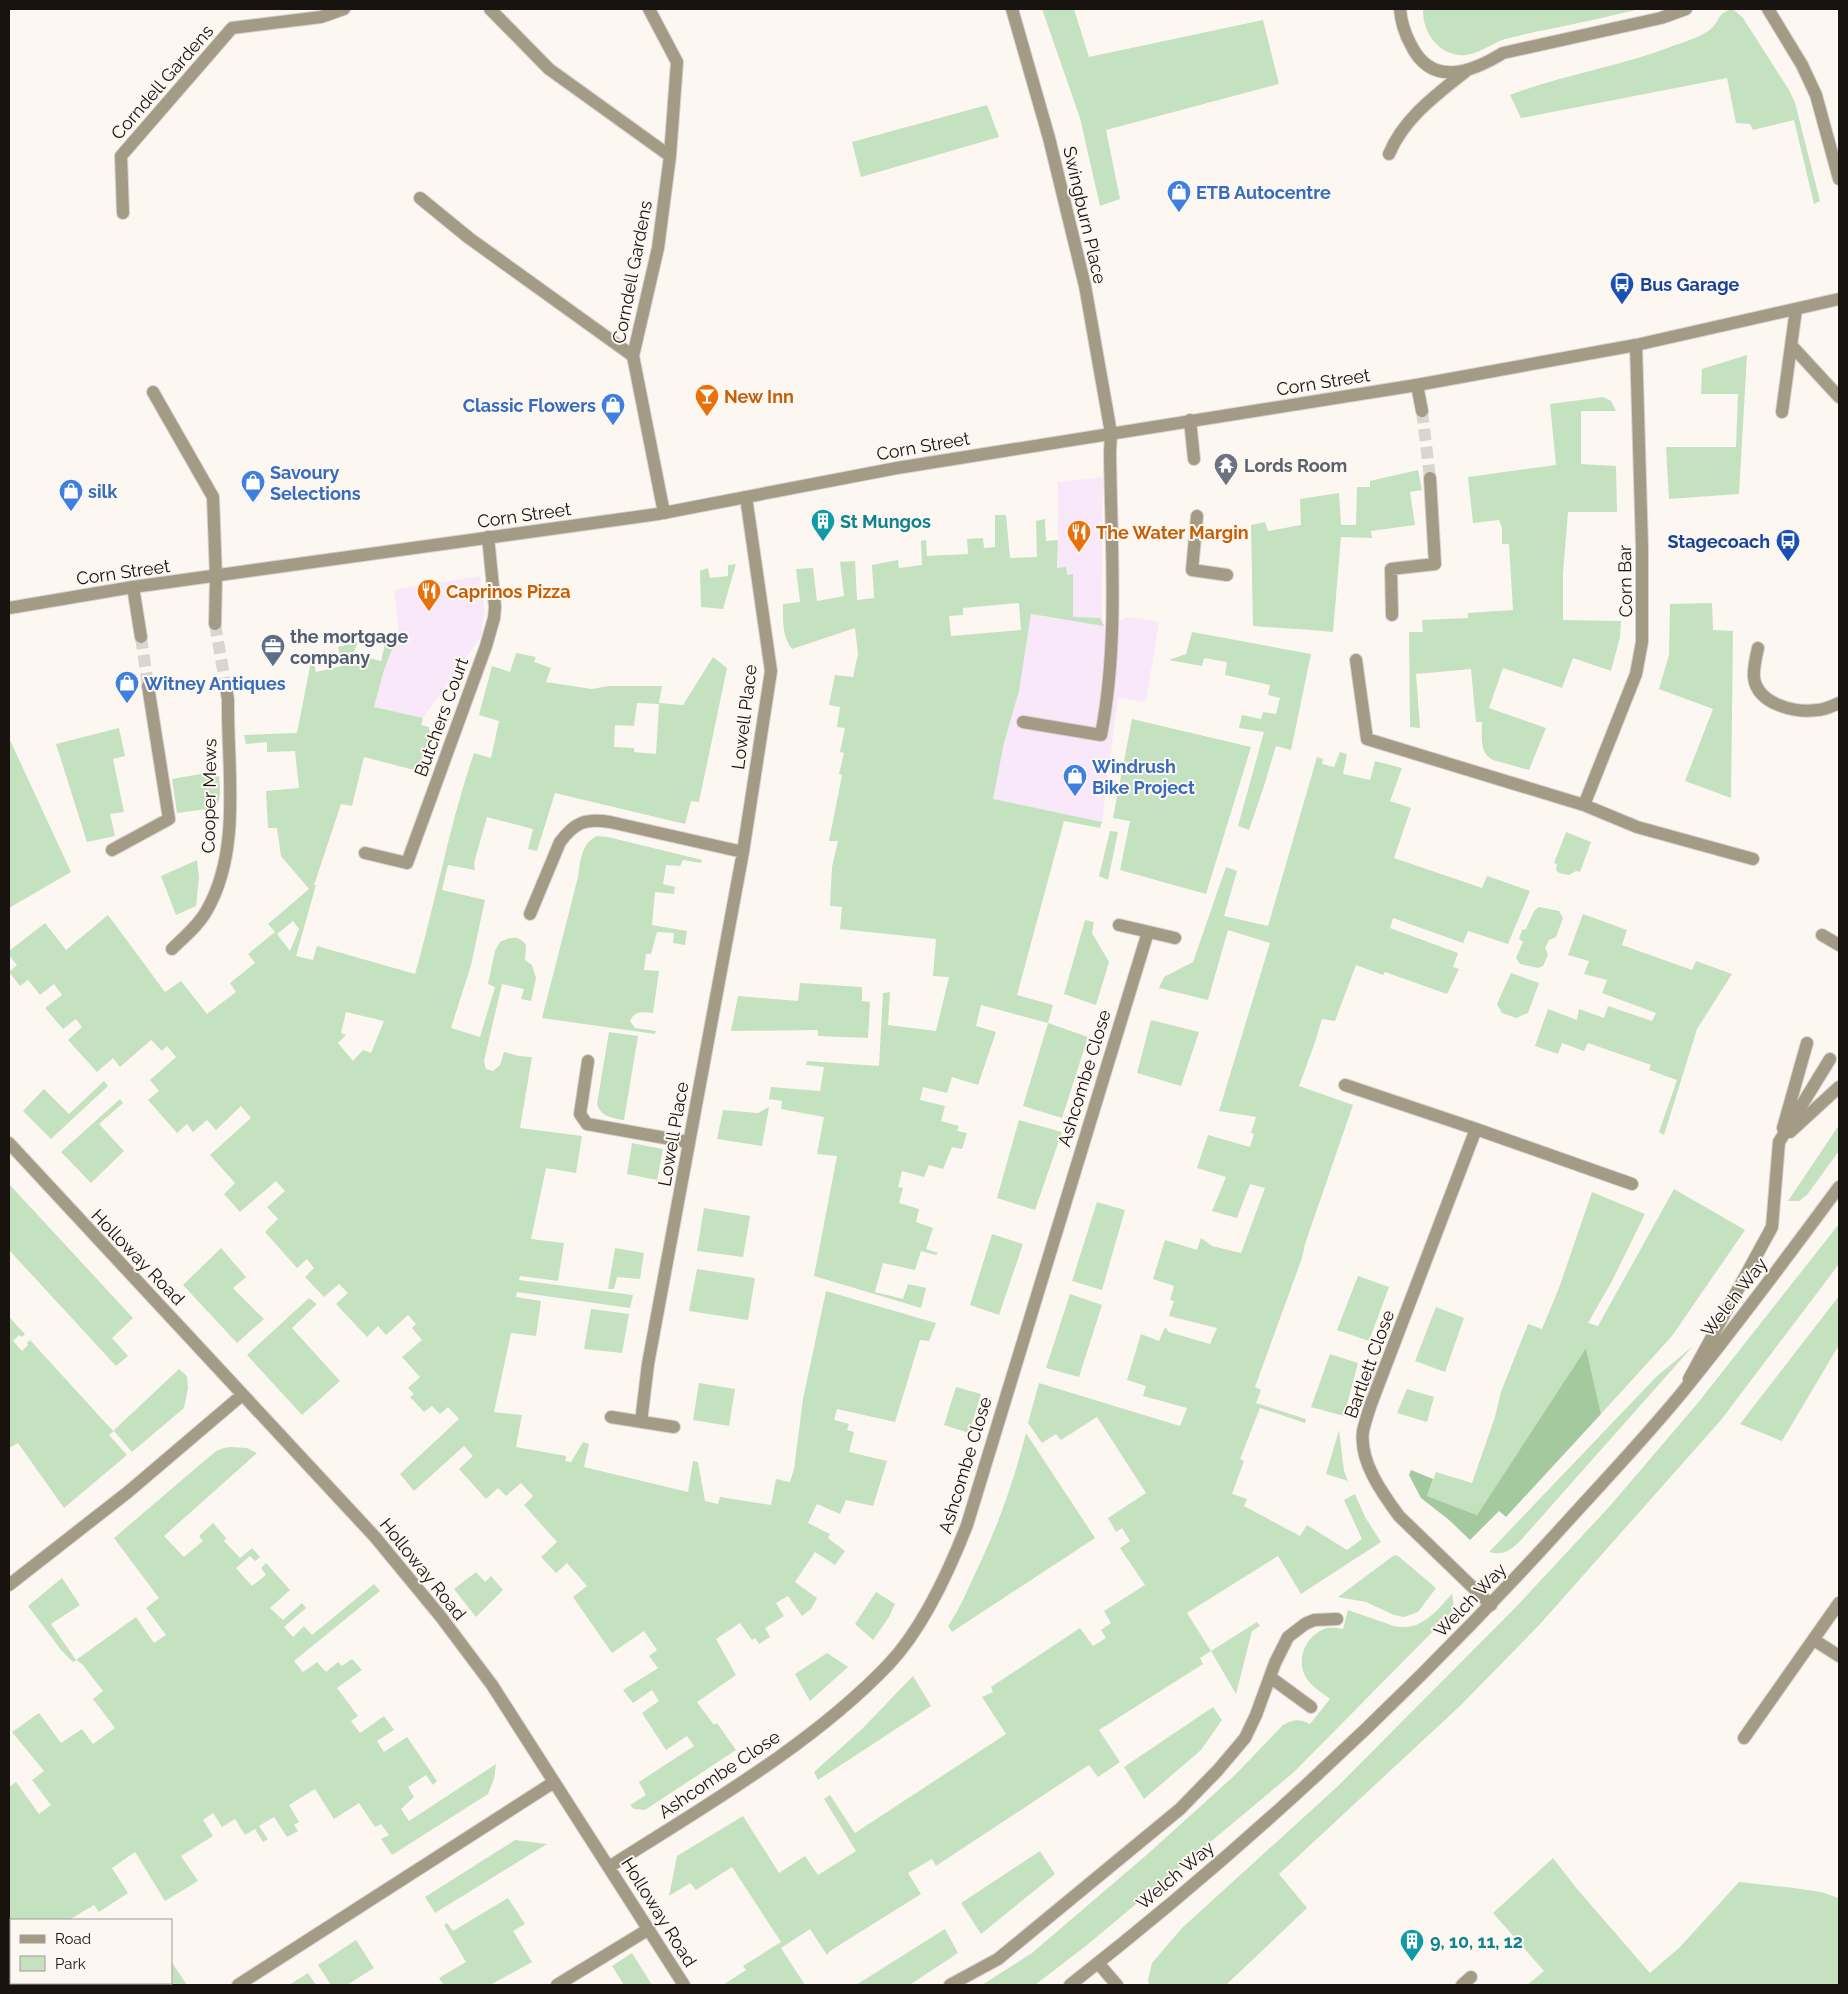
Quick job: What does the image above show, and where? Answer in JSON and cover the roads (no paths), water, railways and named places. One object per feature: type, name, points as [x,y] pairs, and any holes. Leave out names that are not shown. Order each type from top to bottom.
[{"type":"street","name":"Corndell Gardens","points":[[123,213],[121,156],[232,28],[321,17],[344,9]]},
{"type":"street","points":[[490,9],[550,69],[670,156]]},
{"type":"street","name":"Corndell Gardens","points":[[649,9],[677,62],[670,156],[658,248],[633,356],[664,513]]},
{"type":"street","name":"Swingburn Place","points":[[1012,9],[1048,138],[1085,286],[1111,432],[1112,601],[1108,699],[1101,735],[1023,722]]},
{"type":"street","points":[[1400,9],[1409,42],[1415,53],[1434,69],[1444,72],[1466,71],[1486,64],[1503,53],[1661,18],[1686,9]]},
{"type":"street","points":[[1768,9],[1802,64],[1816,96],[1839,179]]},
{"type":"street","points":[[1389,154],[1396,137],[1408,122],[1427,103],[1466,71]]},
{"type":"street","points":[[420,198],[469,238],[633,356]]},
{"type":"street","name":"Corn Street","points":[[9,608],[133,587],[216,577],[664,513],[897,468],[1111,432],[1417,385],[1636,345],[1839,299]]},
{"type":"street","points":[[1782,412],[1796,309]]},
{"type":"street","name":"Corn Bar","points":[[1584,805],[1636,674],[1642,642],[1642,547],[1636,345]]},
{"type":"street","points":[[1791,345],[1839,397]]},
{"type":"street","points":[[1417,385],[1422,411]]},
{"type":"street","points":[[153,392],[213,497],[216,577],[215,624]]},
{"type":"street","points":[[1190,420],[1194,459]]},
{"type":"street","points":[[1392,615],[1391,569],[1435,564],[1430,478]]},
{"type":"street","name":"Lowell Place","points":[[641,1422],[648,1364],[743,852],[771,671],[746,497]]},
{"type":"street","points":[[1197,516],[1192,570],[1227,575]]},
{"type":"street","name":"Butchers Court","points":[[365,853],[407,864],[486,646],[494,618],[495,607],[488,538]]},
{"type":"street","points":[[133,587],[141,638]]},
{"type":"street","points":[[1758,648],[1754,677],[1762,694],[1771,702],[1793,709],[1818,710],[1839,703]]},
{"type":"street","points":[[1356,660],[1367,739],[1584,805],[1638,827],[1753,859]]},
{"type":"street","points":[[112,850],[168,819],[148,686]]},
{"type":"street","name":"Cooper Mews","points":[[172,949],[206,912],[215,895],[226,860],[229,841],[230,809],[228,700],[226,687]]},
{"type":"street","points":[[530,914],[560,842],[568,832],[585,821],[610,822],[743,852]]},
{"type":"street","points":[[1119,925],[1175,938]]},
{"type":"street","name":"Ashcombe Close","points":[[609,1867],[740,1783],[805,1737],[839,1710],[890,1664],[910,1637],[923,1615],[951,1565],[967,1526],[1148,932]]},
{"type":"street","points":[[1822,935],[1839,945]]},
{"type":"street","points":[[1680,1394],[1772,1227],[1779,1142],[1807,1043]]},
{"type":"street","points":[[1779,1142],[1830,1059]]},
{"type":"street","points":[[588,1061],[580,1114],[586,1124],[688,1142]]},
{"type":"street","points":[[1345,1085],[1632,1184]]},
{"type":"street","points":[[1779,1142],[1839,1087]]},
{"type":"street","name":"Bartlett Close","points":[[1476,1129],[1371,1404],[1363,1431],[1363,1440],[1368,1464],[1399,1516],[1491,1605]]},
{"type":"street","name":"Holloway Road","points":[[9,1143],[375,1537],[442,1617],[492,1685],[684,1985]]},
{"type":"street","name":"Welch Way","points":[[1070,1985],[1281,1809],[1398,1698],[1491,1605],[1640,1442],[1680,1394],[1764,1288],[1839,1187]]},
{"type":"street","points":[[9,1585],[128,1492],[242,1395]]},
{"type":"street","points":[[611,1417],[674,1427]]},
{"type":"street","points":[[1744,1738],[1839,1602]]},
{"type":"street","points":[[950,1985],[998,1958],[1167,1820],[1190,1799],[1245,1738],[1285,1643],[1296,1630],[1314,1620],[1337,1619]]},
{"type":"street","points":[[1814,1640],[1839,1656]]},
{"type":"street","points":[[1270,1677],[1311,1706]]},
{"type":"street","points":[[238,1985],[554,1782]]},
{"type":"street","points":[[557,1985],[649,1929]]},
{"type":"street","points":[[1098,1963],[1117,1985]]},
{"type":"tunnel","points":[[1422,411],[1430,478]]},
{"type":"tunnel","points":[[215,624],[226,687]]},
{"type":"tunnel","points":[[141,637],[148,686]]},
{"type":"place","name":"ETB Autocentre","points":[[1179,213]]},
{"type":"place","name":"Bus Garage","points":[[1622,305]]},
{"type":"place","name":"New Inn","points":[[707,417]]},
{"type":"place","name":"Classic Flowers","points":[[613,426]]},
{"type":"place","name":"Lords Room","points":[[1226,486]]},
{"type":"place","name":"Savoury Selections","points":[[253,503]]},
{"type":"place","name":"silk","points":[[71,512]]},
{"type":"place","name":"St Mungos","points":[[823,542]]},
{"type":"place","name":"The Water Margin","points":[[1079,553]]},
{"type":"place","name":"Stagecoach","points":[[1788,562]]},
{"type":"place","name":"Caprinos Pizza","points":[[429,612]]},
{"type":"place","name":"the mortgage company","points":[[273,667]]},
{"type":"place","name":"Witney Antiques","points":[[127,704]]},
{"type":"place","name":"Windrush Bike Project","points":[[1075,797]]},
{"type":"place","name":"9, 10, 11, 12","points":[[1412,1962]]}]
